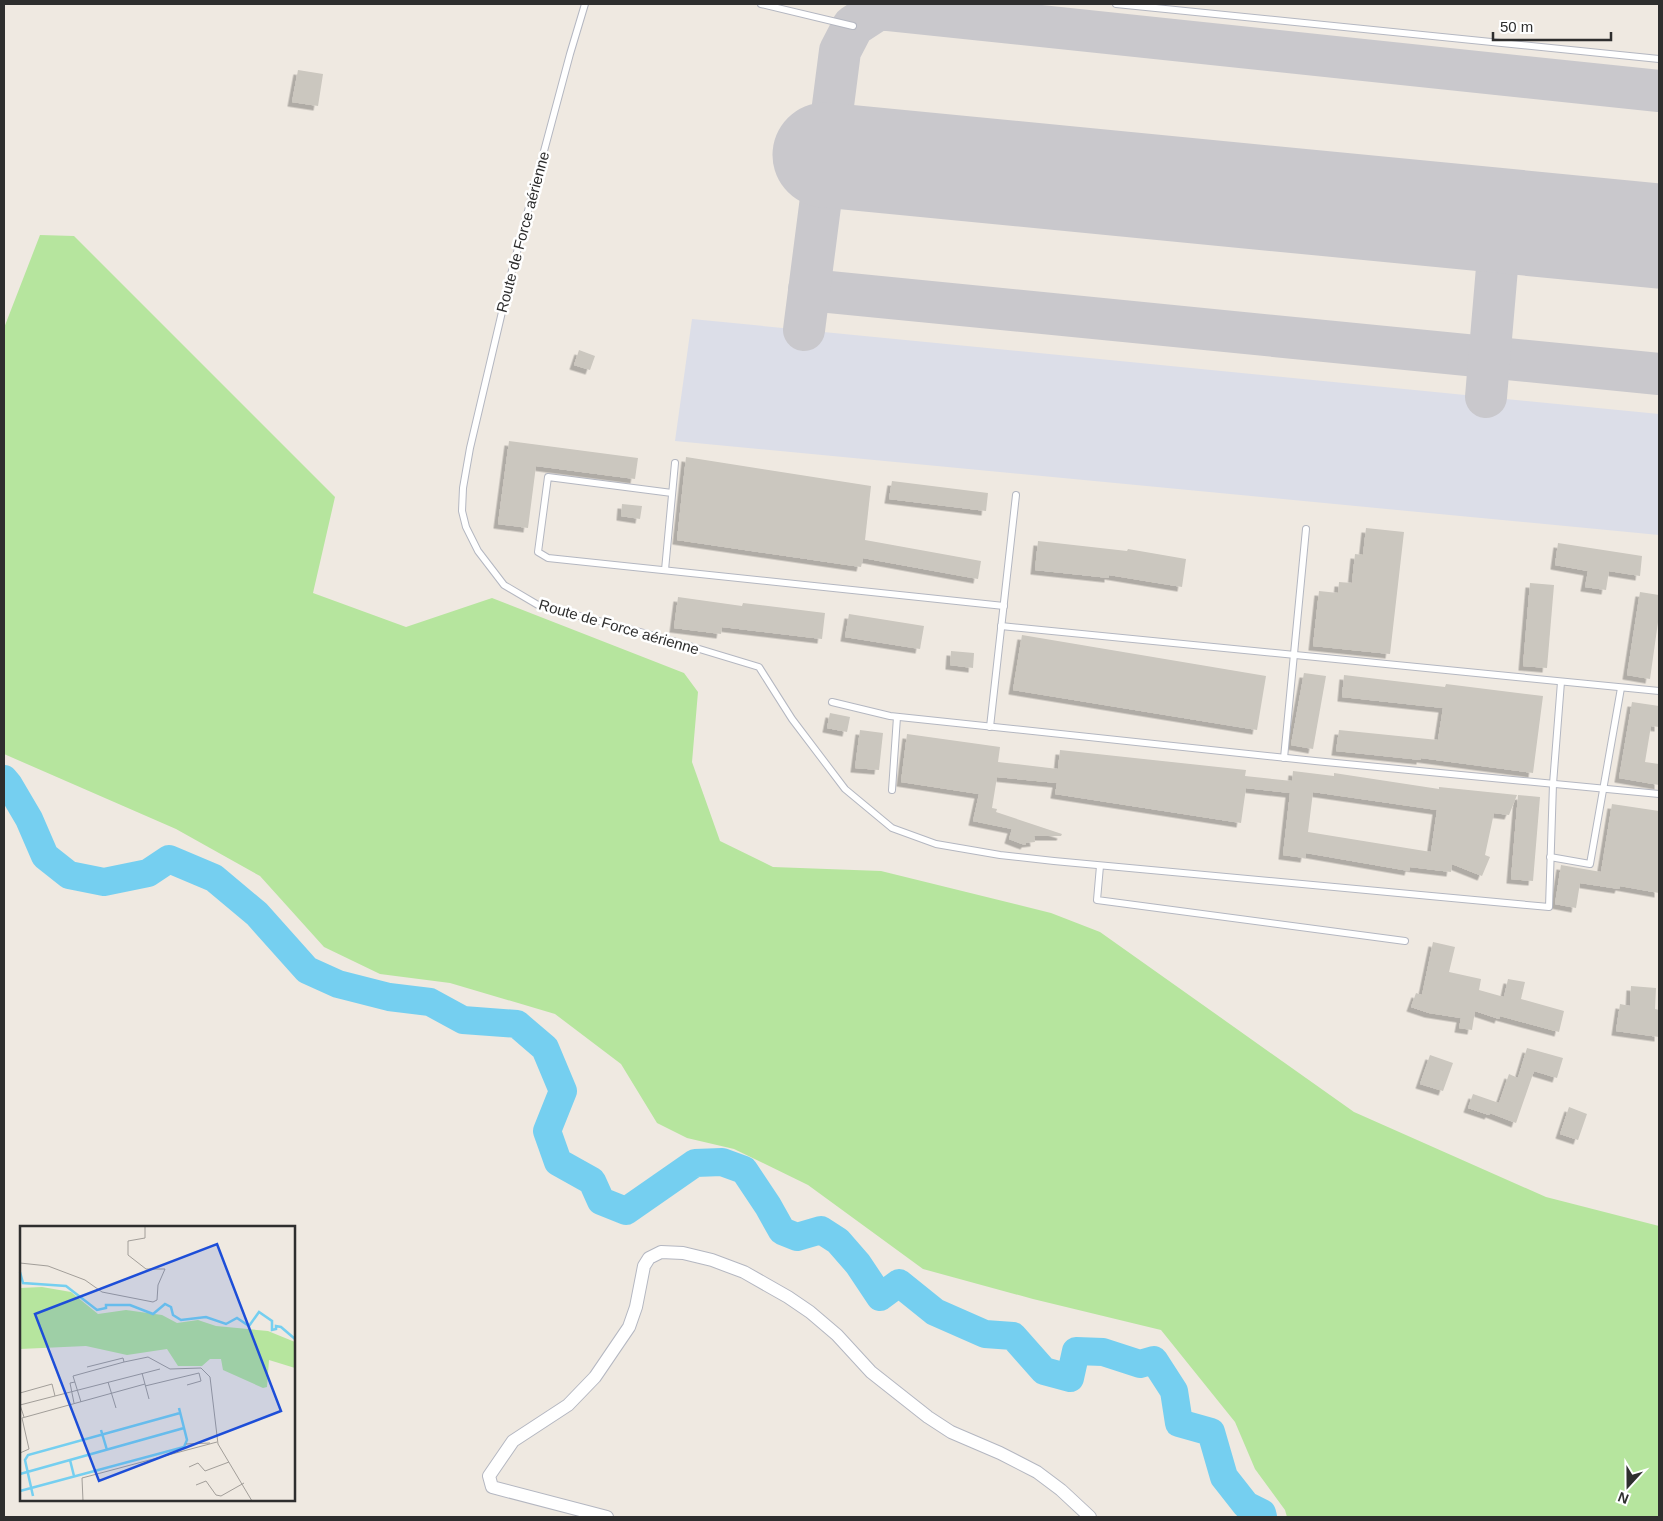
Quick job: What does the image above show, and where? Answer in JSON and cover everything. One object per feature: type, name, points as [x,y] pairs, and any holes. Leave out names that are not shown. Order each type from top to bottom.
[{"type":"street","points":[[607,1517],[492,1487],[489,1476],[513,1441],[568,1405],[595,1377],[629,1327],[636,1307],[644,1266],[649,1258],[661,1252],[683,1253],[712,1260],[766,1283],[810,1312],[837,1335],[871,1372],[928,1417],[951,1432],[1000,1453],[1036,1472],[1061,1490],[1090,1517]]},
{"type":"lane","name":"Route de Force aérienne","points":[[585,4],[510,278],[470,448],[463,488],[462,512],[466,527],[478,551],[504,584],[538,605],[663,638],[759,668],[792,719],[845,789],[892,828],[936,844],[1000,855],[1100,866],[1549,907],[1550,857]]},
{"type":"lane","points":[[761,4],[853,26]]},
{"type":"lane","points":[[1116,4],[1659,59]]},
{"type":"lane","points":[[665,570],[675,463]]},
{"type":"lane","points":[[672,493],[548,477],[538,552],[548,558],[1004,606]]},
{"type":"lane","points":[[990,727],[1016,495]]},
{"type":"lane","points":[[1284,758],[1306,529]]},
{"type":"lane","points":[[1001,626],[1659,691]]},
{"type":"lane","points":[[1561,682],[1552,784],[1550,857],[1590,864],[1621,688]]},
{"type":"lane","points":[[832,702],[897,717],[1284,758],[1659,794]]},
{"type":"lane","points":[[892,790],[897,717]]},
{"type":"lane","points":[[1100,866],[1098,900],[1405,941]]},
{"type":"shaded area","points":[[692,319],[1659,414],[1659,535],[675,441]]},
{"type":"green space","points":[[40,235],[74,236],[335,497],[313,593],[406,627],[492,598],[684,673],[698,692],[692,762],[720,841],[773,867],[881,871],[1051,913],[1100,932],[1354,1112],[1546,1197],[1659,1226],[1659,1517],[1287,1517],[1285,1510],[1255,1469],[1235,1422],[1161,1330],[1033,1299],[923,1269],[808,1185],[734,1149],[687,1138],[657,1123],[621,1064],[555,1014],[450,983],[380,974],[324,947],[260,876],[176,829],[4,754],[4,328]]},
{"type":"building","points":[[298,70],[323,74],[318,106],[292,102]]},
{"type":"building","points":[[579,350],[595,356],[590,370],[574,365]]},
{"type":"building","points":[[509,441],[638,458],[635,479],[536,466],[528,528],[498,524]]},
{"type":"building","points":[[686,457],[871,486],[865,540],[981,561],[978,579],[863,558],[861,567],[677,540]]},
{"type":"building","points":[[892,481],[988,493],[986,511],[889,499]]},
{"type":"building","points":[[622,504],[642,506],[640,519],[621,516]]},
{"type":"building","points":[[1366,528],[1404,532],[1390,654],[1313,646],[1319,591],[1338,593],[1339,582],[1352,583],[1355,554],[1363,555]]},
{"type":"building","points":[[1038,541],[1127,551],[1128,549],[1186,559],[1182,587],[1109,575],[1109,578],[1035,570]]},
{"type":"building","points":[[1558,543],[1642,556],[1640,576],[1609,571],[1606,590],[1585,587],[1588,571],[1555,565]]},
{"type":"building","points":[[1530,583],[1554,585],[1547,668],[1523,666]]},
{"type":"building","points":[[1640,592],[1659,595],[1659,615],[1650,679],[1627,675]]},
{"type":"building","points":[[678,597],[742,606],[743,603],[825,613],[822,639],[722,627],[721,634],[674,628]]},
{"type":"building","points":[[849,614],[924,626],[920,649],[845,637]]},
{"type":"building","points":[[1022,635],[1266,676],[1257,730],[1013,690]]},
{"type":"building","points":[[951,651],[974,653],[973,668],[950,665]]},
{"type":"building","points":[[1304,673],[1326,676],[1313,749],[1291,745]]},
{"type":"building","points":[[1344,675],[1445,687],[1446,684],[1543,696],[1533,773],[1421,758],[1421,760],[1336,751],[1339,730],[1438,740],[1443,708],[1342,697]]},
{"type":"building","points":[[1632,702],[1659,706],[1659,727],[1651,726],[1645,762],[1659,764],[1659,785],[1619,778]]},
{"type":"building","points":[[830,713],[850,717],[847,732],[827,728]]},
{"type":"building","points":[[860,730],[883,733],[879,770],[855,768]]},
{"type":"building","points":[[907,734],[1000,747],[998,762],[1058,769],[1060,750],[1246,770],[1245,776],[1292,781],[1293,771],[1334,776],[1334,773],[1439,789],[1439,787],[1517,795],[1509,815],[1494,813],[1485,855],[1490,857],[1482,876],[1452,864],[1451,872],[1410,867],[1409,871],[1306,853],[1305,858],[1283,855],[1290,793],[1246,788],[1241,823],[1055,794],[1057,783],[997,777],[992,808],[997,809],[996,812],[1062,834],[1061,836],[1034,836],[1035,842],[1026,843],[1025,845],[1009,839],[1012,829],[973,821],[979,794],[901,782]],"holes":[[[1313,792],[1437,810],[1431,852],[1308,832]]]},
{"type":"building","points":[[1518,795],[1540,797],[1533,881],[1511,879]]},
{"type":"building","points":[[1612,804],[1659,811],[1659,893],[1620,886],[1619,889],[1580,883],[1576,908],[1555,904],[1561,865],[1601,872]]},
{"type":"building","points":[[1433,942],[1455,947],[1449,972],[1481,979],[1479,990],[1504,997],[1508,979],[1525,982],[1521,999],[1564,1011],[1559,1032],[1500,1016],[1499,1019],[1475,1011],[1472,1030],[1459,1028],[1461,1018],[1429,1013],[1411,1007],[1416,993],[1422,995]]},
{"type":"building","points":[[1631,986],[1656,988],[1655,1009],[1659,1010],[1659,1037],[1616,1031],[1620,1004],[1630,1006]]},
{"type":"building","points":[[1527,1048],[1563,1058],[1557,1078],[1534,1071],[1516,1123],[1490,1113],[1489,1115],[1468,1108],[1473,1094],[1499,1103],[1509,1074],[1518,1078]]},
{"type":"building","points":[[1430,1055],[1453,1063],[1443,1091],[1420,1084]]},
{"type":"building","points":[[1569,1107],[1587,1114],[1578,1140],[1560,1134]]},
{"type":"waterway","points":[[4,779],[29,819],[45,856],[69,875],[104,882],[148,873],[169,859],[214,878],[257,914],[307,970],[338,984],[389,997],[430,1002],[463,1020],[517,1024],[545,1048],[563,1091],[547,1131],[558,1162],[592,1181],[601,1201],[626,1211],[695,1163],[722,1162],[744,1170],[782,1231],[797,1237],[821,1230],[838,1241],[858,1264],[880,1297],[899,1283],[935,1312],[985,1334],[1013,1336],[1044,1371],[1070,1378],[1076,1351],[1103,1352],[1140,1364],[1154,1360],[1174,1391],[1179,1423],[1211,1432],[1224,1477],[1246,1505],[1262,1513],[1263,1517]]},
{"type":"taxiway","points":[[804,330],[840,51],[853,26],[879,9],[1659,91]]},
{"type":"taxiway","points":[[1486,397],[1501,221]]},
{"type":"taxiway","points":[[809,290],[1659,374]]},
{"type":"runway","points":[[825,155],[1659,236]]}]
